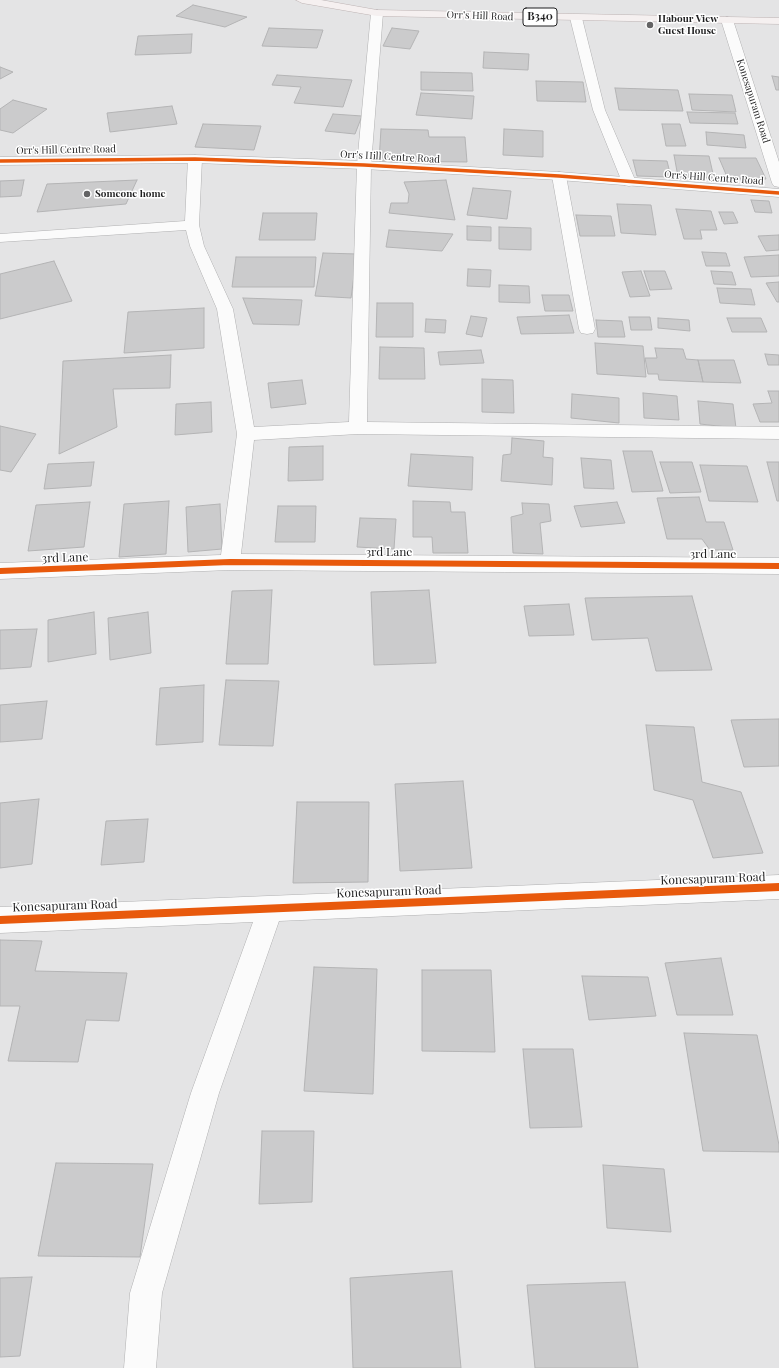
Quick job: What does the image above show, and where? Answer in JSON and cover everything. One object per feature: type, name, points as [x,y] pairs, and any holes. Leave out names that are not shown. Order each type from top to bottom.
[{"type":"main road","name":"Orr’s Hill Road","points":[[302,0],[377,13],[576,18],[779,20]]},
{"type":"street","points":[[358,428],[364,165],[377,13]]},
{"type":"street","points":[[576,18],[599,110],[629,182]]},
{"type":"street","name":"Konesapuram Road","points":[[727,20],[779,183]]},
{"type":"street","points":[[195,159],[192,225],[197,246],[225,309],[246,434],[230,562]]},
{"type":"street","name":"Orr's Hill Centre Road","points":[[0,161],[195,159],[364,165],[559,176],[779,193]]},
{"type":"street","points":[[559,176],[587,329]]},
{"type":"street","points":[[0,238],[192,225]]},
{"type":"street","points":[[246,434],[358,428],[779,434]]},
{"type":"street","name":"3rd Lane","points":[[0,571],[230,562],[779,566]]},
{"type":"street","name":"Konesapuram Road","points":[[0,920],[779,887]]},
{"type":"street","points":[[140,1368],[146,1294],[148,1286],[205,1094],[271,908]]},
{"type":"building","points":[[193,5],[247,17],[225,27],[176,16]]},
{"type":"building","points":[[269,28],[323,30],[317,48],[262,46]]},
{"type":"building","points":[[392,28],[419,31],[410,49],[383,46]]},
{"type":"building","points":[[192,34],[191,53],[135,55],[138,36]]},
{"type":"building","points":[[484,52],[529,54],[528,70],[483,68]]},
{"type":"building","points":[[0,67],[13,72],[0,79]]},
{"type":"building","points":[[421,72],[472,73],[473,91],[421,90]]},
{"type":"building","points":[[277,75],[352,80],[343,107],[294,103],[301,87],[272,85]]},
{"type":"building","points":[[772,76],[779,77],[779,90],[776,90]]},
{"type":"building","points":[[536,81],[583,82],[586,102],[537,101]]},
{"type":"building","points":[[615,88],[678,90],[683,111],[619,110]]},
{"type":"building","points":[[421,93],[474,96],[472,119],[416,115]]},
{"type":"building","points":[[689,94],[732,95],[736,112],[692,110]]},
{"type":"building","points":[[13,100],[47,109],[13,133],[0,130],[0,109]]},
{"type":"building","points":[[172,106],[177,124],[110,132],[107,113]]},
{"type":"building","points":[[687,112],[735,113],[738,124],[690,123]]},
{"type":"building","points":[[333,114],[362,116],[355,134],[325,131]]},
{"type":"building","points":[[203,124],[261,126],[254,150],[195,147]]},
{"type":"building","points":[[662,124],[680,124],[686,146],[666,146]]},
{"type":"building","points":[[381,129],[428,130],[429,137],[465,137],[467,162],[379,161]]},
{"type":"building","points":[[504,129],[543,131],[543,157],[503,155]]},
{"type":"building","points":[[706,132],[744,135],[746,148],[707,145]]},
{"type":"building","points":[[674,155],[709,156],[714,178],[678,177]]},
{"type":"building","points":[[719,158],[756,158],[766,179],[728,179]]},
{"type":"building","points":[[633,160],[667,161],[671,177],[637,176]]},
{"type":"building","points":[[24,180],[21,196],[0,197],[0,181]]},
{"type":"building","name":"Someone home","points":[[137,180],[126,204],[37,212],[47,184]]},
{"type":"building","points":[[446,180],[455,220],[389,213],[391,203],[408,203],[409,194],[404,182]]},
{"type":"building","points":[[473,188],[511,191],[507,219],[467,215]]},
{"type":"building","points":[[751,200],[769,201],[772,213],[755,212]]},
{"type":"building","points":[[617,204],[651,205],[656,235],[621,233]]},
{"type":"building","points":[[676,209],[711,211],[717,230],[700,230],[702,239],[684,239]]},
{"type":"building","points":[[719,212],[733,212],[738,223],[724,224]]},
{"type":"building","points":[[263,213],[317,213],[315,240],[259,240]]},
{"type":"building","points":[[576,215],[611,216],[615,236],[580,236]]},
{"type":"building","points":[[467,226],[491,227],[491,241],[467,240]]},
{"type":"building","points":[[499,227],[531,228],[531,250],[499,249]]},
{"type":"building","points":[[389,230],[453,234],[442,251],[386,247]]},
{"type":"building","points":[[779,235],[779,250],[766,251],[758,236]]},
{"type":"building","points":[[702,252],[726,253],[730,266],[706,266]]},
{"type":"building","points":[[323,253],[357,254],[351,298],[315,296]]},
{"type":"building","points":[[779,255],[779,276],[751,277],[744,257]]},
{"type":"building","points":[[236,257],[316,257],[314,287],[232,287]]},
{"type":"building","points":[[54,261],[72,301],[0,319],[0,274]]},
{"type":"building","points":[[468,269],[491,270],[490,287],[467,286]]},
{"type":"building","points":[[641,271],[650,296],[630,297],[622,272]]},
{"type":"building","points":[[644,271],[665,271],[672,289],[650,290]]},
{"type":"building","points":[[711,271],[732,272],[736,285],[714,284]]},
{"type":"building","points":[[779,282],[779,302],[777,302],[766,283]]},
{"type":"building","points":[[499,285],[529,286],[530,303],[499,302]]},
{"type":"building","points":[[717,288],[751,289],[755,305],[720,303]]},
{"type":"building","points":[[542,295],[569,295],[573,311],[545,311]]},
{"type":"building","points":[[243,298],[302,300],[299,325],[253,324]]},
{"type":"building","points":[[377,303],[413,303],[413,337],[376,337]]},
{"type":"building","points":[[204,308],[204,348],[124,353],[128,312]]},
{"type":"building","points":[[569,315],[574,333],[521,334],[517,317]]},
{"type":"building","points":[[471,316],[487,318],[482,337],[466,334]]},
{"type":"building","points":[[629,317],[650,317],[652,330],[631,330]]},
{"type":"building","points":[[658,318],[689,320],[690,331],[658,328]]},
{"type":"building","points":[[727,318],[761,318],[767,332],[732,332]]},
{"type":"building","points":[[426,319],[446,320],[445,333],[425,332]]},
{"type":"building","points":[[596,320],[622,321],[625,337],[598,337]]},
{"type":"building","points":[[595,343],[643,346],[646,377],[597,374]]},
{"type":"building","points":[[380,347],[424,348],[425,379],[379,379]]},
{"type":"building","points":[[655,348],[683,349],[686,359],[698,360],[703,382],[659,380],[658,374],[648,374],[645,358],[657,358]]},
{"type":"building","points":[[481,350],[484,363],[440,365],[438,352]]},
{"type":"building","points":[[765,354],[779,355],[779,365],[768,365]]},
{"type":"building","points":[[171,355],[170,388],[113,389],[117,427],[59,454],[63,361]]},
{"type":"building","points":[[698,360],[734,360],[741,383],[703,382]]},
{"type":"building","points":[[482,379],[513,380],[514,413],[482,412]]},
{"type":"building","points":[[302,380],[306,404],[271,408],[268,383]]},
{"type":"building","points":[[768,391],[779,391],[779,422],[760,422],[753,404],[772,403]]},
{"type":"building","points":[[643,393],[677,396],[679,420],[644,418]]},
{"type":"building","points":[[572,394],[619,398],[619,423],[571,418]]},
{"type":"building","points":[[698,401],[733,404],[736,428],[700,424]]},
{"type":"building","points":[[211,402],[212,432],[175,435],[176,404]]},
{"type":"building","points":[[0,426],[36,434],[11,472],[0,470]]},
{"type":"building","points":[[512,438],[544,441],[543,457],[553,458],[552,485],[501,481],[503,455],[511,454]]},
{"type":"building","points":[[323,446],[323,480],[288,481],[289,447]]},
{"type":"building","points":[[623,451],[652,451],[663,491],[632,492]]},
{"type":"building","points":[[411,454],[473,457],[472,490],[408,486]]},
{"type":"building","points":[[581,458],[611,460],[614,489],[584,488]]},
{"type":"building","points":[[94,462],[91,486],[44,489],[48,464]]},
{"type":"building","points":[[660,462],[692,462],[701,492],[670,493]]},
{"type":"building","points":[[767,462],[779,462],[779,501],[777,501]]},
{"type":"building","points":[[700,465],[747,466],[758,502],[709,501]]},
{"type":"building","points":[[699,497],[706,522],[724,522],[733,550],[710,550],[702,539],[667,539],[657,498]]},
{"type":"building","points":[[169,501],[166,554],[119,557],[124,504]]},
{"type":"building","points":[[413,501],[450,502],[451,512],[465,512],[468,553],[433,553],[432,537],[413,537]]},
{"type":"building","points":[[90,502],[84,547],[28,551],[36,505]]},
{"type":"building","points":[[617,502],[625,523],[581,527],[574,506]]},
{"type":"building","points":[[522,503],[549,504],[551,521],[540,523],[543,554],[513,553],[511,517],[523,514]]},
{"type":"building","points":[[220,504],[222,549],[188,552],[186,507]]},
{"type":"building","points":[[278,506],[316,506],[315,542],[275,542]]},
{"type":"building","points":[[360,518],[396,519],[394,549],[357,547]]},
{"type":"building","points":[[272,590],[268,664],[226,664],[232,591]]},
{"type":"building","points":[[429,590],[436,663],[374,665],[371,592]]},
{"type":"building","points":[[692,596],[712,670],[656,671],[648,638],[592,640],[585,598]]},
{"type":"building","points":[[569,604],[574,635],[529,636],[524,606]]},
{"type":"building","points":[[94,612],[96,654],[48,662],[48,620]]},
{"type":"building","points":[[148,612],[151,653],[110,660],[108,618]]},
{"type":"building","points":[[37,629],[31,667],[0,669],[0,630]]},
{"type":"building","points":[[226,680],[279,681],[273,746],[219,745]]},
{"type":"building","points":[[204,685],[203,742],[156,745],[160,688]]},
{"type":"building","points":[[47,701],[42,739],[0,742],[0,705]]},
{"type":"building","points":[[779,719],[779,766],[744,767],[731,720]]},
{"type":"building","points":[[646,725],[694,727],[702,782],[741,792],[763,853],[713,858],[693,800],[654,790]]},
{"type":"building","points":[[463,781],[472,868],[400,871],[395,784]]},
{"type":"building","points":[[39,799],[32,864],[0,868],[0,803]]},
{"type":"building","points":[[297,802],[369,802],[368,882],[293,883]]},
{"type":"building","points":[[148,819],[144,862],[101,865],[106,821]]},
{"type":"building","points":[[0,940],[42,941],[35,971],[127,973],[119,1021],[86,1020],[78,1062],[8,1061],[20,1006],[0,1006]]},
{"type":"building","points":[[721,958],[733,1015],[677,1015],[665,963]]},
{"type":"building","points":[[314,967],[377,969],[373,1094],[304,1091]]},
{"type":"building","points":[[422,970],[491,970],[495,1052],[422,1051]]},
{"type":"building","points":[[582,976],[648,977],[656,1016],[589,1020]]},
{"type":"building","points":[[684,1033],[757,1035],[779,1145],[779,1152],[703,1151]]},
{"type":"building","points":[[523,1049],[573,1049],[582,1127],[530,1128]]},
{"type":"building","points":[[262,1131],[314,1131],[312,1202],[259,1204]]},
{"type":"building","points":[[56,1163],[153,1164],[140,1257],[38,1256]]},
{"type":"building","points":[[603,1165],[664,1169],[671,1232],[607,1228]]},
{"type":"building","points":[[452,1271],[461,1368],[353,1368],[350,1278]]},
{"type":"building","points":[[32,1277],[20,1356],[0,1357],[0,1278]]},
{"type":"building","points":[[625,1282],[638,1368],[535,1368],[527,1285]]},
{"type":"cycle path","points":[[0,161],[195,159],[364,165],[559,176],[779,193]]},
{"type":"cycle path","points":[[0,571],[230,562],[779,566]]},
{"type":"cycle path","points":[[0,920],[779,887]]},
{"type":"place","name":"Habour View Guest House","points":[[650,25]]},
{"type":"place","name":"Someone home","points":[[87,194]]}]
